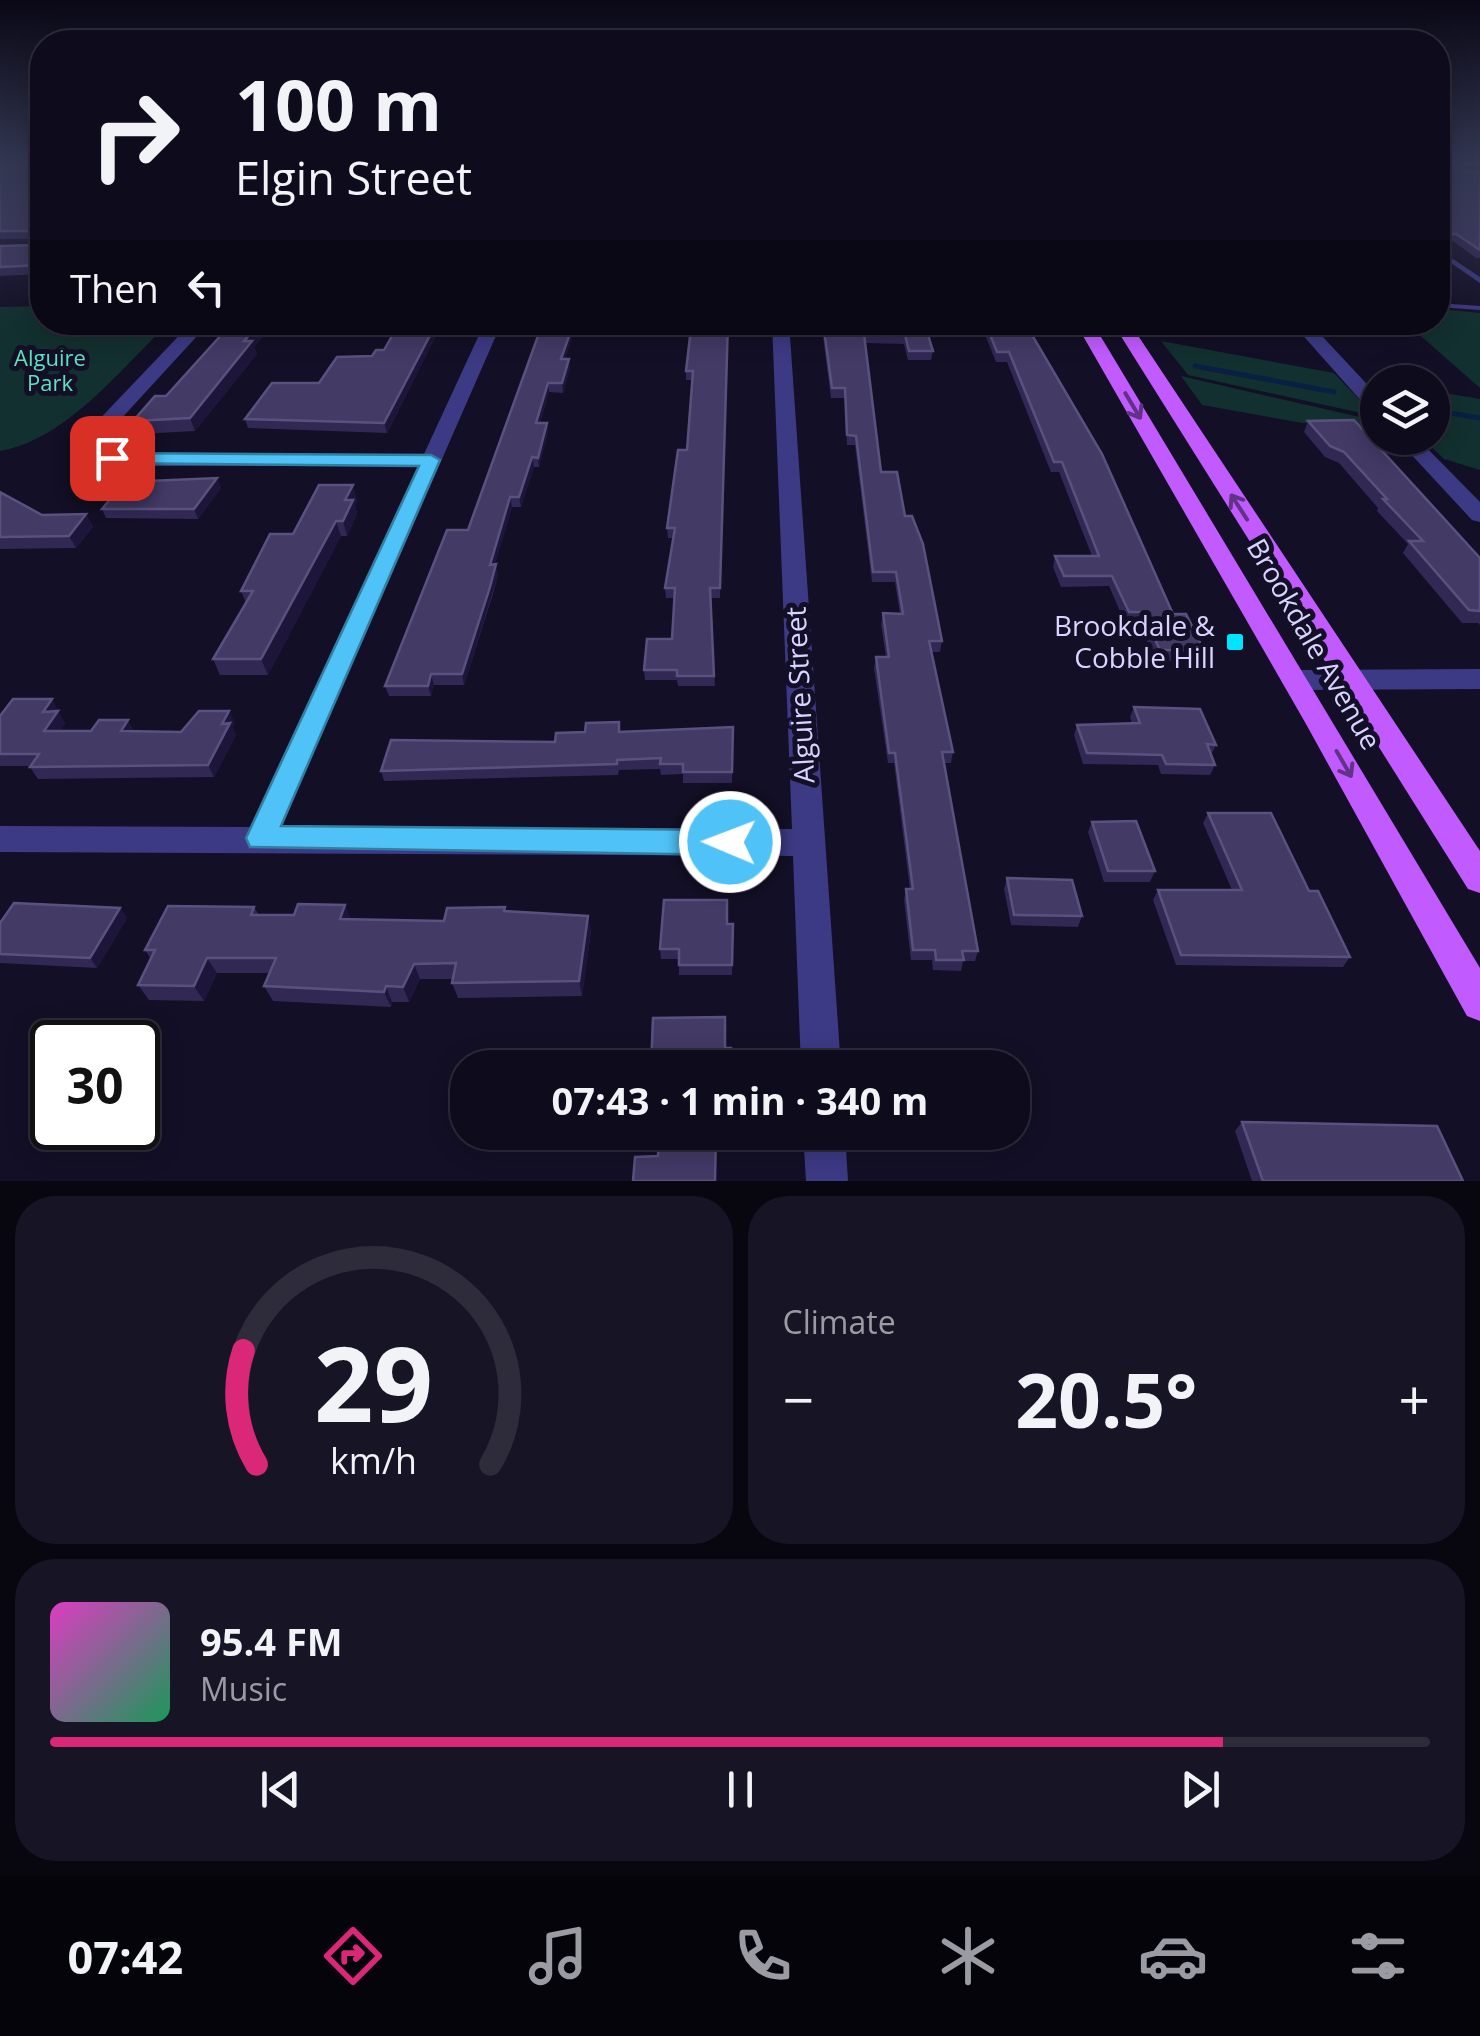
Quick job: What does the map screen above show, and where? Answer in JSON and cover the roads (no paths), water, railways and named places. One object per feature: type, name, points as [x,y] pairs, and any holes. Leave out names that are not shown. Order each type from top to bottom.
[{"type":"main road","name":"Brookdale Avenue","points":[[1091,335],[1480,1003]]},
{"type":"main road","name":"Brookdale Avenue","points":[[1128,335],[1480,880]]},
{"type":"street","points":[[190,335],[98,432],[98,449],[112,458],[142,460],[431,460]]},
{"type":"street","points":[[260,838],[488,335]]},
{"type":"street","name":"Alguire Street","points":[[781,335],[819,1050]]},
{"type":"street","points":[[1311,335],[1360,388]]},
{"type":"street","points":[[1422,455],[1480,516]]},
{"type":"street","points":[[1295,680],[1480,679]]},
{"type":"street","points":[[0,840],[808,843]]},
{"type":"street","points":[[825,1150],[827,1181]]},
{"type":"lane","points":[[1450,260],[1480,282]]},
{"type":"lane","points":[[1450,306],[1480,308]]},
{"type":"waterway","points":[[1195,366],[1334,392]]},
{"type":"waterway","points":[[1450,413],[1480,418]]},
{"type":"place","name":"Brookdale & Cobble Hill","points":[[1235,642]]},
{"type":"park label","name":"Alguire Park","points":[[50,370]]}]
